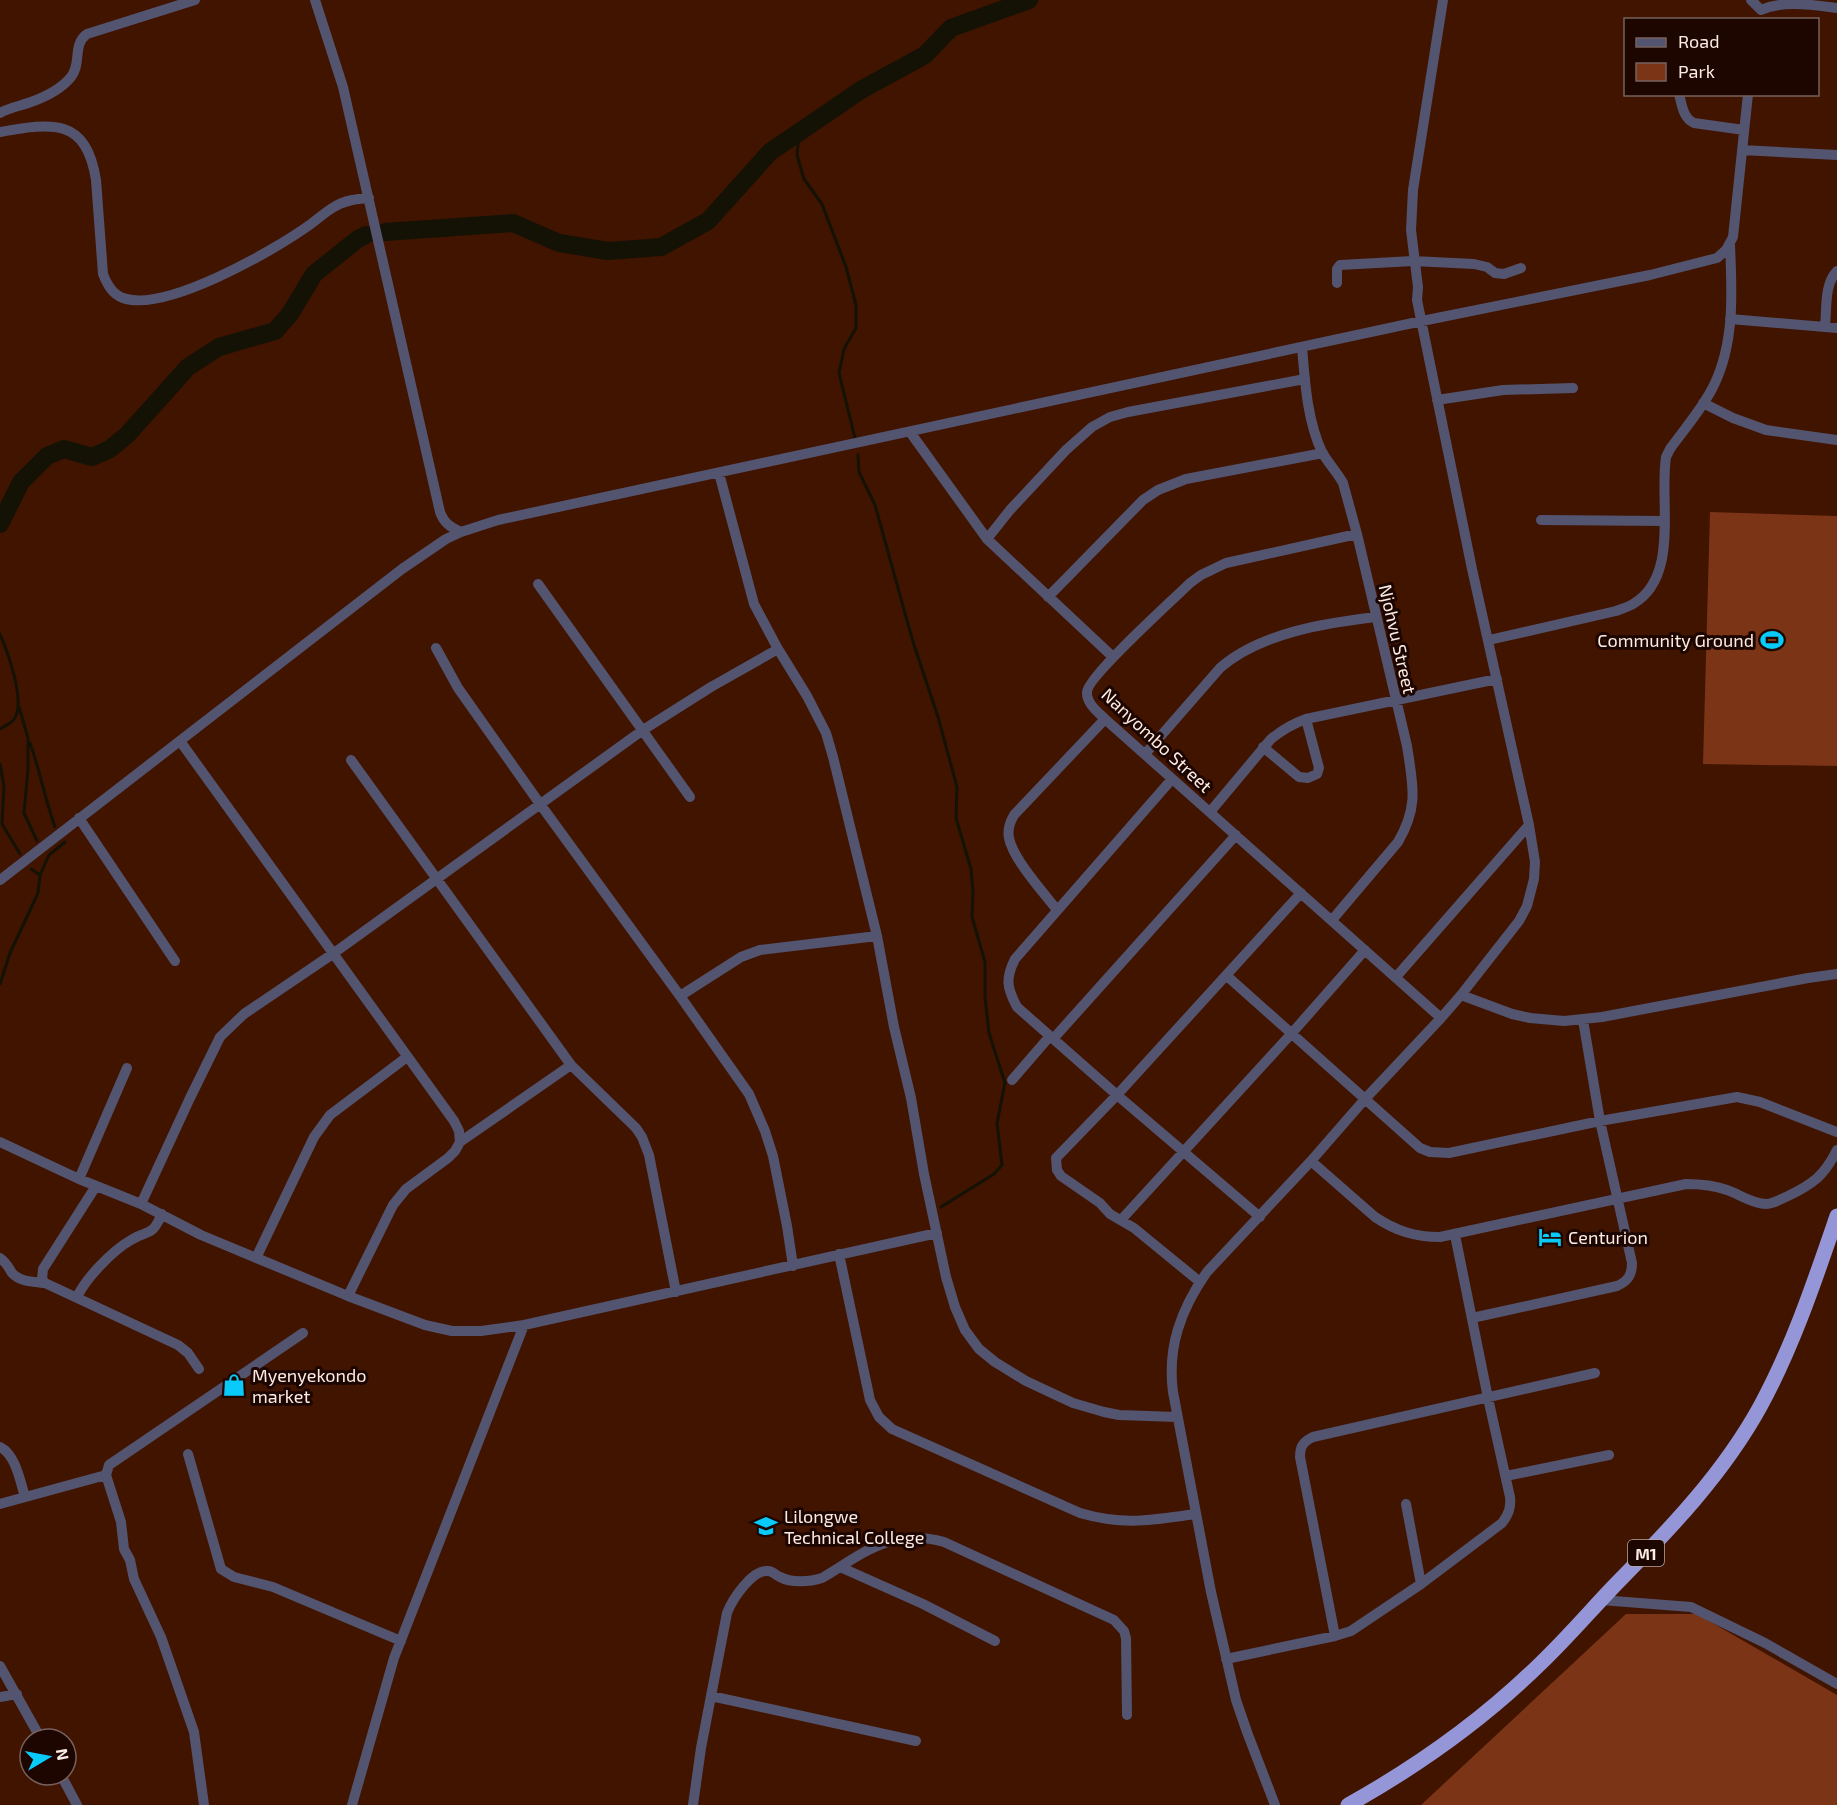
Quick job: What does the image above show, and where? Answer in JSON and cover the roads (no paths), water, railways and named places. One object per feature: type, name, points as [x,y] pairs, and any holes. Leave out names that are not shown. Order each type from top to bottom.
[{"type":"highway","name":"M1","points":[[1348,1805],[1414,1765],[1468,1726],[1541,1663],[1662,1537],[1715,1475],[1760,1406],[1789,1345],[1837,1216]]},
{"type":"street","points":[[0,113],[42,97],[64,84],[76,69],[79,44],[87,34],[195,0]]},
{"type":"street","points":[[315,0],[343,87],[440,512],[443,520],[449,526],[461,532]]},
{"type":"street","points":[[1275,1805],[1236,1700],[1177,1417],[1170,1374],[1180,1320],[1200,1282],[1461,995],[1519,921],[1531,893],[1534,870],[1529,825],[1437,400],[1413,261],[1411,230],[1413,190],[1443,0]]},
{"type":"street","points":[[1751,0],[1759,15],[1770,5],[1780,3],[1813,2],[1837,8]]},
{"type":"street","points":[[1680,96],[1689,121],[1744,130]]},
{"type":"street","points":[[1489,640],[1616,611],[1634,604],[1655,582],[1661,566],[1666,457],[1713,387],[1721,371],[1726,351],[1732,280],[1730,244],[1734,228],[1748,96]]},
{"type":"street","points":[[0,132],[51,127],[70,131],[78,137],[90,155],[94,167],[104,274],[113,292],[122,298],[153,299],[202,285],[247,262],[343,202],[369,198]]},
{"type":"street","points":[[1742,150],[1837,155]]},
{"type":"street","points":[[0,880],[402,569],[461,532],[498,520],[1708,261],[1722,255],[1730,244]]},
{"type":"street","points":[[1337,283],[1337,269],[1340,265],[1413,261],[1474,264],[1486,267],[1495,273],[1504,274],[1521,268]]},
{"type":"street","points":[[1825,326],[1829,285],[1832,276],[1837,271]]},
{"type":"street","points":[[1730,319],[1837,328]]},
{"type":"street","name":"Njohvu Street","points":[[1302,347],[1305,379],[1315,433],[1323,453],[1343,483],[1357,534],[1407,746],[1414,799],[1412,814],[1398,842],[1332,920]]},
{"type":"street","points":[[987,539],[1010,510],[1066,450],[1092,427],[1110,417],[1305,379]]},
{"type":"street","points":[[1437,400],[1503,390],[1573,388]]},
{"type":"street","points":[[1703,403],[1733,418],[1766,430],[1837,440]]},
{"type":"street","name":"Nanyombo Street","points":[[910,432],[987,539],[1113,657],[1088,686],[1086,691],[1089,703],[1441,1018]]},
{"type":"street","points":[[1048,597],[1143,500],[1158,490],[1186,479],[1323,453]]},
{"type":"street","points":[[718,473],[750,593],[778,649],[807,696],[826,733],[877,936],[946,1277],[960,1320],[970,1339],[995,1362],[1026,1381],[1073,1403],[1089,1409],[1134,1417],[1177,1417]]},
{"type":"street","points":[[1541,520],[1664,521]]},
{"type":"street","points":[[1113,657],[1190,583],[1213,568],[1226,563],[1357,534]]},
{"type":"street","points":[[538,584],[690,797]]},
{"type":"street","points":[[1145,754],[1220,668],[1247,649],[1278,637],[1338,622],[1376,617]]},
{"type":"street","points":[[436,648],[458,688],[748,1094],[759,1116],[773,1156],[793,1266]]},
{"type":"street","points":[[141,1204],[220,1037],[244,1014],[334,953],[643,730],[711,687],[778,649]]},
{"type":"street","points":[[1210,812],[1263,747],[1281,730],[1306,719],[1497,679]]},
{"type":"street","points":[[1057,910],[1016,855],[1009,839],[1010,822],[1014,815],[1105,719]]},
{"type":"street","points":[[1263,747],[1303,779],[1317,774],[1319,768],[1306,719]]},
{"type":"street","points":[[180,741],[454,1121],[459,1131],[460,1142]]},
{"type":"street","points":[[351,760],[570,1065],[636,1128],[646,1145],[676,1292]]},
{"type":"street","points":[[1172,779],[1015,959],[1007,983],[1017,1007],[1260,1217]]},
{"type":"street","points":[[79,818],[175,961]]},
{"type":"street","points":[[1396,977],[1529,825]]},
{"type":"street","points":[[1012,1080],[1236,835]]},
{"type":"street","points":[[1200,1282],[1134,1228],[1110,1214],[1100,1203],[1061,1176],[1057,1170],[1056,1158],[1117,1095],[1301,893]]},
{"type":"street","points":[[680,996],[741,957],[760,950],[877,936]]},
{"type":"street","points":[[1121,1220],[1365,950]]},
{"type":"street","points":[[1461,995],[1496,1009],[1530,1018],[1548,1021],[1583,1020],[1837,974]]},
{"type":"street","points":[[1227,976],[1420,1148],[1439,1153],[1449,1153],[1600,1121],[1737,1097],[1760,1102],[1837,1132]]},
{"type":"street","points":[[1472,1318],[1624,1283],[1632,1271],[1600,1121],[1583,1020]]},
{"type":"street","points":[[256,1258],[321,1125],[330,1115],[407,1057]]},
{"type":"street","points":[[348,1296],[393,1205],[406,1189],[448,1158],[460,1142],[570,1065]]},
{"type":"street","points":[[78,1179],[128,1068]]},
{"type":"street","points":[[0,1142],[256,1258],[424,1325],[452,1331],[481,1332],[524,1325],[937,1233]]},
{"type":"street","points":[[1311,1161],[1375,1217],[1405,1234],[1428,1238],[1455,1235],[1686,1184],[1724,1189],[1758,1203],[1774,1203],[1817,1180],[1824,1173],[1837,1150]]},
{"type":"street","points":[[45,1283],[42,1279],[43,1269],[96,1186]]},
{"type":"street","points":[[77,1298],[89,1277],[132,1239],[152,1232],[162,1214]]},
{"type":"street","points":[[1226,1659],[1351,1631],[1421,1584],[1502,1523],[1508,1516],[1511,1507],[1510,1497],[1455,1235]]},
{"type":"street","points":[[839,1254],[870,1400],[879,1417],[891,1429],[1080,1513],[1122,1522],[1196,1514]]},
{"type":"street","points":[[0,1258],[7,1263],[12,1273],[18,1278],[45,1283],[178,1345],[188,1353],[199,1369]]},
{"type":"street","points":[[352,1805],[401,1641],[524,1325]]},
{"type":"street","points":[[204,1805],[194,1732],[161,1637],[134,1579],[130,1560],[124,1549],[121,1522],[106,1475],[109,1465],[303,1332]]},
{"type":"street","points":[[1335,1636],[1300,1457],[1300,1448],[1305,1441],[1313,1437],[1595,1373]]},
{"type":"street","points":[[0,1448],[6,1450],[11,1456],[25,1497]]},
{"type":"street","points":[[188,1454],[221,1569],[234,1577],[273,1587],[401,1641]]},
{"type":"street","points":[[1506,1476],[1609,1455]]},
{"type":"street","points":[[0,1504],[106,1475]]},
{"type":"street","points":[[1406,1504],[1421,1584]]},
{"type":"street","points":[[693,1805],[701,1748],[727,1613],[737,1594],[756,1573],[768,1571],[787,1580],[814,1581],[880,1544],[894,1539],[907,1537],[944,1542],[1107,1615],[1120,1625],[1126,1638],[1127,1715]]},
{"type":"street","points":[[840,1567],[923,1604],[995,1641]]},
{"type":"street","points":[[1601,1600],[1691,1607],[1765,1643],[1837,1684]]},
{"type":"street","points":[[0,1666],[34,1727]]},
{"type":"street","points":[[0,1697],[16,1694]]},
{"type":"street","points":[[711,1696],[916,1741]]},
{"type":"street","points":[[67,1787],[77,1805]]},
{"type":"waterway","points":[[385,232],[513,223],[559,243],[608,251],[661,247],[708,221],[770,152],[861,90],[925,55],[951,28],[1029,0]]},
{"type":"waterway","points":[[799,132],[797,155],[804,179],[822,204],[846,267],[856,305],[856,328],[844,349],[839,373],[855,438]]},
{"type":"waterway","points":[[0,524],[21,482],[47,456],[64,449],[92,457],[110,449],[127,435],[188,367],[219,347],[275,331],[290,314],[314,274],[366,235]]},
{"type":"waterway","points":[[858,455],[859,472],[875,505],[957,787],[956,818],[971,869],[972,917],[985,962],[985,997],[989,1033],[1005,1083],[997,1123],[1002,1165],[994,1174],[941,1207]]},
{"type":"waterway","points":[[0,634],[14,676],[18,700],[15,718],[0,729]]},
{"type":"waterway","points":[[19,707],[28,738],[24,813],[37,841]]},
{"type":"waterway","points":[[30,743],[55,827]]},
{"type":"waterway","points":[[0,764],[4,786],[2,824],[20,854]]},
{"type":"waterway","points":[[40,875],[49,855],[65,842]]},
{"type":"waterway","points":[[0,984],[10,953],[38,893],[40,875],[31,869]]},
{"type":"place","name":"Community Ground","points":[[1772,640]]},
{"type":"place","name":"Centurion","points":[[1550,1237]]},
{"type":"place","name":"Myenyekondo market","points":[[234,1385]]},
{"type":"place","name":"Lilongwe Technical College","points":[[766,1526]]}]
